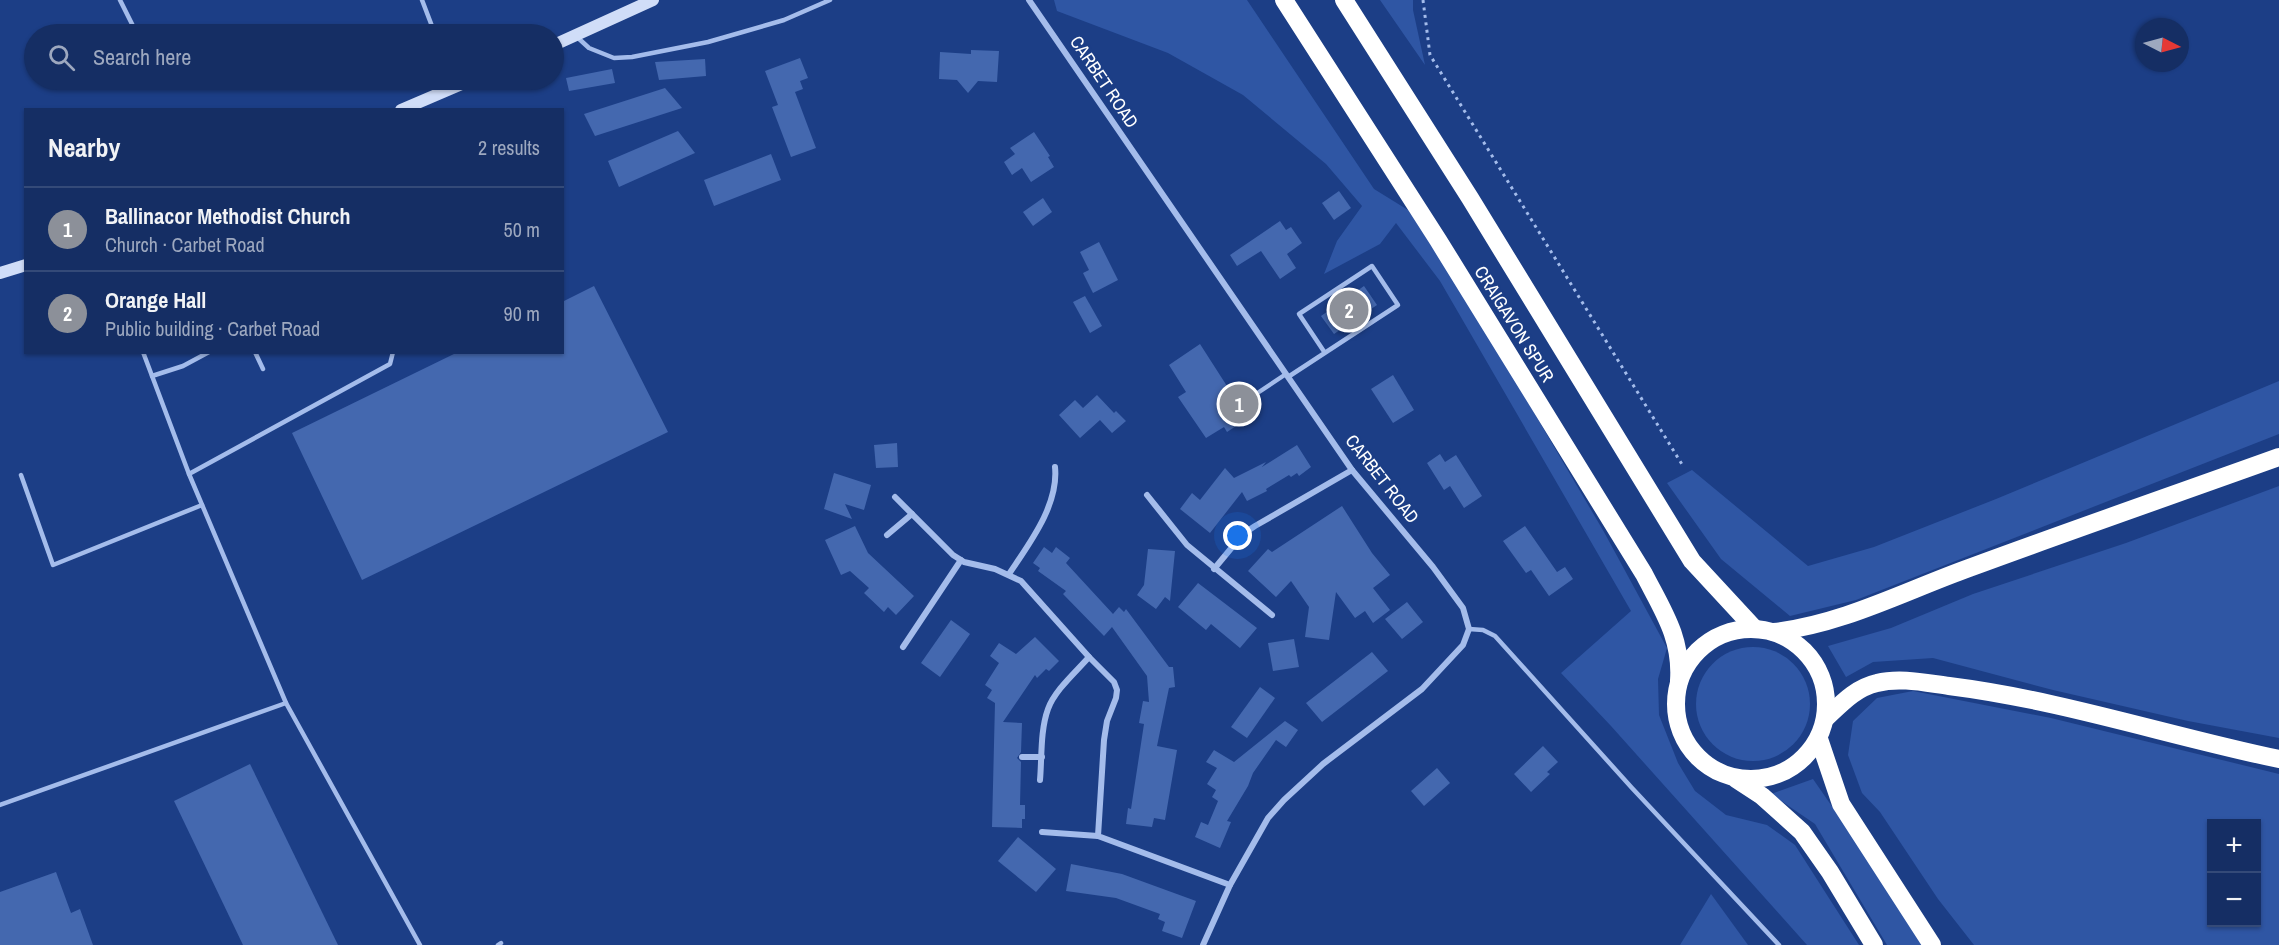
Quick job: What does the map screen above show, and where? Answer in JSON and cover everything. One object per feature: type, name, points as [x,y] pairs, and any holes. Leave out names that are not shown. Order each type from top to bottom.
[{"type":"highway","name":"CRAIGAVON SPUR","points":[[1284,0],[1438,240],[1644,574],[1668,620],[1676,641],[1680,656],[1679,681]]},
{"type":"highway","name":"CRAIGAVON SPUR","points":[[1344,0],[1476,208],[1692,561],[1754,628]]},
{"type":"highway","points":[[1774,632],[1831,622],[1968,568],[2279,457]]},
{"type":"highway","points":[[1735,778],[1753,780],[1775,776],[1792,768],[1808,754],[1818,740],[1825,719],[1825,686],[1812,659],[1793,641],[1774,632],[1754,628],[1731,631],[1717,636],[1706,643],[1690,660],[1679,681],[1676,701],[1678,724],[1695,755],[1713,769],[1735,778],[1762,796],[1802,832],[1830,872],[1874,945]]},
{"type":"highway","points":[[1825,719],[1867,685],[1905,680],[1981,690],[2038,702],[2279,759]]},
{"type":"highway","points":[[1818,740],[1840,804],[1932,945]]},
{"type":"main road","points":[[564,40],[653,0]]},
{"type":"main road","points":[[404,108],[440,90]]},
{"type":"main road","points":[[0,273],[24,266]]},
{"type":"street","name":"CARBET ROAD","points":[[1029,0],[1352,470],[1463,608],[1468,628]]},
{"type":"street","points":[[1009,574],[1041,523],[1055,485],[1055,467]]},
{"type":"street","points":[[1214,569],[1243,534],[1352,470]]},
{"type":"street","points":[[1147,495],[1187,545],[1272,615]]},
{"type":"street","points":[[895,497],[953,555],[962,560],[1009,574],[1021,581],[1114,682],[1117,690],[1107,721],[1104,740],[1098,836]]},
{"type":"street","points":[[887,535],[912,514]]},
{"type":"street","points":[[903,647],[962,560]]},
{"type":"street","points":[[1203,945],[1230,885],[1268,818],[1323,764],[1422,689],[1463,645],[1468,628]]},
{"type":"street","points":[[1040,780],[1048,709],[1053,699],[1089,657]]},
{"type":"street","points":[[1022,757],[1042,757]]},
{"type":"street","points":[[1042,832],[1098,836],[1230,885]]},
{"type":"lane","points":[[120,0],[132,24]]},
{"type":"lane","points":[[422,0],[431,24]]},
{"type":"lane","points":[[575,35],[589,48],[614,58],[632,57],[708,42],[784,20],[830,0]]},
{"type":"lane","points":[[1259,392],[1325,353],[1398,305],[1372,266],[1299,314],[1325,353]]},
{"type":"lane","points":[[144,354],[189,474],[286,703],[420,945]]},
{"type":"lane","points":[[152,376],[183,366],[205,354]]},
{"type":"lane","points":[[256,354],[263,369]]},
{"type":"lane","points":[[189,474],[390,364],[392,354]]},
{"type":"lane","points":[[21,475],[53,566],[202,505]]},
{"type":"lane","points":[[1468,628],[1483,630],[1495,636],[1632,789],[1779,945]]},
{"type":"lane","points":[[0,805],[286,703]]},
{"type":"path","points":[[1423,0],[1430,55],[1683,466]]},
{"type":"shaded area","points":[[1054,0],[1247,0],[1374,189],[1408,210],[1468,300],[1604,532],[1667,648],[1658,679],[1659,715],[1678,763],[1695,791],[1726,815],[1767,825],[1795,845],[1859,945],[1807,945],[1561,673],[1631,611],[1440,281],[1396,223],[1380,244],[1324,274],[1337,241],[1362,206],[1326,164],[1243,95],[1168,53],[1057,11]]},
{"type":"shaded area","points":[[1380,0],[1413,0],[1413,10],[1425,65]]},
{"type":"shaded area","points":[[2279,381],[2279,434],[1856,600],[1790,616],[1721,559],[1667,483],[1692,470],[1808,566],[1874,547],[1996,499]]},
{"type":"shaded area","points":[[2279,486],[2279,738],[2188,721],[2053,690],[1933,658],[1873,662],[1846,677],[1828,646],[1891,628],[1973,594],[2126,543]]},
{"type":"shaded area","points":[[1753,647],[1775,651],[1794,663],[1806,682],[1810,704],[1806,726],[1794,745],[1775,757],[1753,761],[1731,757],[1712,745],[1700,726],[1696,704],[1700,682],[1712,663],[1731,651]]},
{"type":"shaded area","points":[[1913,691],[2051,718],[2279,774],[2279,945],[1974,945],[1938,899],[1880,812],[1862,793],[1848,755],[1853,721],[1877,698]]},
{"type":"shaded area","points":[[1813,779],[1928,945],[1887,945],[1815,824],[1771,794]]},
{"type":"shaded area","points":[[1711,894],[1748,945],[1680,945]]},
{"type":"building","points":[[971,50],[999,51],[997,82],[978,81],[968,93],[957,80],[939,79],[940,52],[971,54]]},
{"type":"building","points":[[800,58],[808,78],[800,81],[803,89],[795,92],[816,148],[791,157],[772,107],[778,105],[765,71]]},
{"type":"building","points":[[705,59],[706,76],[659,80],[655,62]]},
{"type":"building","points":[[612,69],[615,83],[569,91],[566,78]]},
{"type":"building","points":[[665,88],[682,108],[595,136],[584,114]]},
{"type":"building","points":[[678,131],[695,153],[619,187],[608,161]]},
{"type":"building","points":[[1034,132],[1050,156],[1048,157],[1054,167],[1031,182],[1022,168],[1012,175],[1004,162],[1015,154],[1010,148]]},
{"type":"building","points":[[771,154],[781,180],[714,206],[704,180]]},
{"type":"building","points":[[1339,191],[1351,208],[1334,220],[1322,203]]},
{"type":"building","points":[[1043,198],[1052,212],[1033,226],[1023,212]]},
{"type":"building","points":[[1280,221],[1286,230],[1291,227],[1302,243],[1287,254],[1296,268],[1280,279],[1261,251],[1237,266],[1230,255]]},
{"type":"building","points":[[1099,242],[1118,280],[1093,293],[1083,273],[1089,270],[1080,252]]},
{"type":"building","points":[[594,286],[668,432],[362,580],[292,433],[454,354],[564,354],[564,301]]},
{"type":"building","points":[[1364,286],[1377,305],[1334,334],[1321,316]]},
{"type":"building","points":[[1085,296],[1102,326],[1090,333],[1073,302]]},
{"type":"building","points":[[1200,344],[1234,397],[1244,390],[1259,411],[1227,432],[1224,427],[1206,438],[1178,397],[1186,392],[1169,365]]},
{"type":"building","points":[[1393,375],[1414,410],[1393,423],[1371,389]]},
{"type":"building","points":[[1097,395],[1114,413],[1116,411],[1126,421],[1112,433],[1100,420],[1080,438],[1059,415],[1075,400],[1083,408]]},
{"type":"building","points":[[897,443],[898,467],[876,468],[874,445]]},
{"type":"building","points":[[1297,445],[1311,467],[1299,476],[1297,473],[1291,477],[1289,475],[1266,489],[1267,491],[1247,501],[1242,492],[1210,533],[1180,509],[1192,493],[1200,500],[1225,468],[1234,478],[1266,462],[1262,467]]},
{"type":"building","points":[[1440,454],[1445,462],[1456,455],[1482,496],[1464,508],[1450,486],[1444,490],[1427,463]]},
{"type":"building","points":[[834,473],[871,485],[864,510],[845,504],[852,519],[824,509]]},
{"type":"building","points":[[1342,506],[1372,553],[1390,575],[1373,588],[1390,610],[1373,623],[1365,611],[1355,618],[1336,592],[1329,640],[1305,637],[1309,607],[1291,581],[1276,597],[1248,571],[1268,549],[1272,552]]},
{"type":"building","points":[[855,526],[868,553],[914,596],[896,615],[888,607],[884,612],[864,593],[869,588],[850,571],[841,575],[825,540]]},
{"type":"building","points":[[1525,526],[1557,572],[1565,567],[1573,579],[1549,596],[1531,570],[1526,573],[1503,541]]},
{"type":"building","points":[[1044,547],[1052,553],[1056,547],[1070,558],[1066,563],[1113,614],[1119,607],[1124,612],[1126,609],[1169,667],[1173,667],[1175,687],[1169,688],[1157,746],[1177,750],[1165,820],[1154,818],[1152,827],[1126,824],[1128,808],[1131,809],[1144,724],[1139,723],[1143,701],[1149,702],[1147,676],[1112,627],[1104,636],[1063,594],[1066,591],[1038,571],[1040,568],[1033,563]]},
{"type":"building","points":[[1148,549],[1175,551],[1170,601],[1165,597],[1156,609],[1137,595],[1144,585]]},
{"type":"building","points":[[1198,583],[1257,628],[1240,648],[1211,624],[1206,630],[1178,607]]},
{"type":"building","points":[[1407,602],[1423,622],[1402,639],[1385,619]]},
{"type":"building","points":[[951,620],[970,634],[940,677],[921,663]]},
{"type":"building","points":[[1035,637],[1059,661],[1037,678],[1035,675],[1003,722],[1022,723],[1021,752],[1017,758],[1021,762],[1020,805],[1025,805],[1025,819],[1022,819],[1022,828],[992,827],[995,703],[987,698],[992,690],[985,685],[999,663],[990,656],[999,643],[1016,654]]},
{"type":"building","points":[[1294,639],[1299,667],[1273,671],[1268,643]]},
{"type":"building","points":[[1372,652],[1388,671],[1322,722],[1306,703]]},
{"type":"building","points":[[1260,687],[1275,698],[1247,738],[1231,727]]},
{"type":"building","points":[[1285,721],[1298,730],[1286,747],[1276,740],[1253,773],[1227,821],[1231,822],[1220,848],[1195,837],[1201,822],[1208,825],[1218,801],[1212,797],[1216,790],[1207,784],[1217,768],[1206,762],[1214,750],[1234,762]]},
{"type":"building","points":[[1543,746],[1558,762],[1547,772],[1550,774],[1531,792],[1514,774]]},
{"type":"building","points":[[250,764],[338,945],[243,945],[174,801]]},
{"type":"building","points":[[1437,768],[1450,783],[1424,806],[1411,791]]},
{"type":"building","points":[[1018,837],[1056,869],[1036,892],[998,861]]},
{"type":"building","points":[[1071,864],[1122,874],[1196,901],[1182,938],[1162,931],[1165,922],[1158,919],[1160,914],[1116,898],[1066,891]]},
{"type":"building","points":[[56,872],[71,913],[80,909],[93,945],[0,945],[0,892]]},
{"type":"place","name":"Orange Hall","points":[[1349,310]]},
{"type":"place","name":"Ballinacor Methodist Church","points":[[1239,404]]}]
